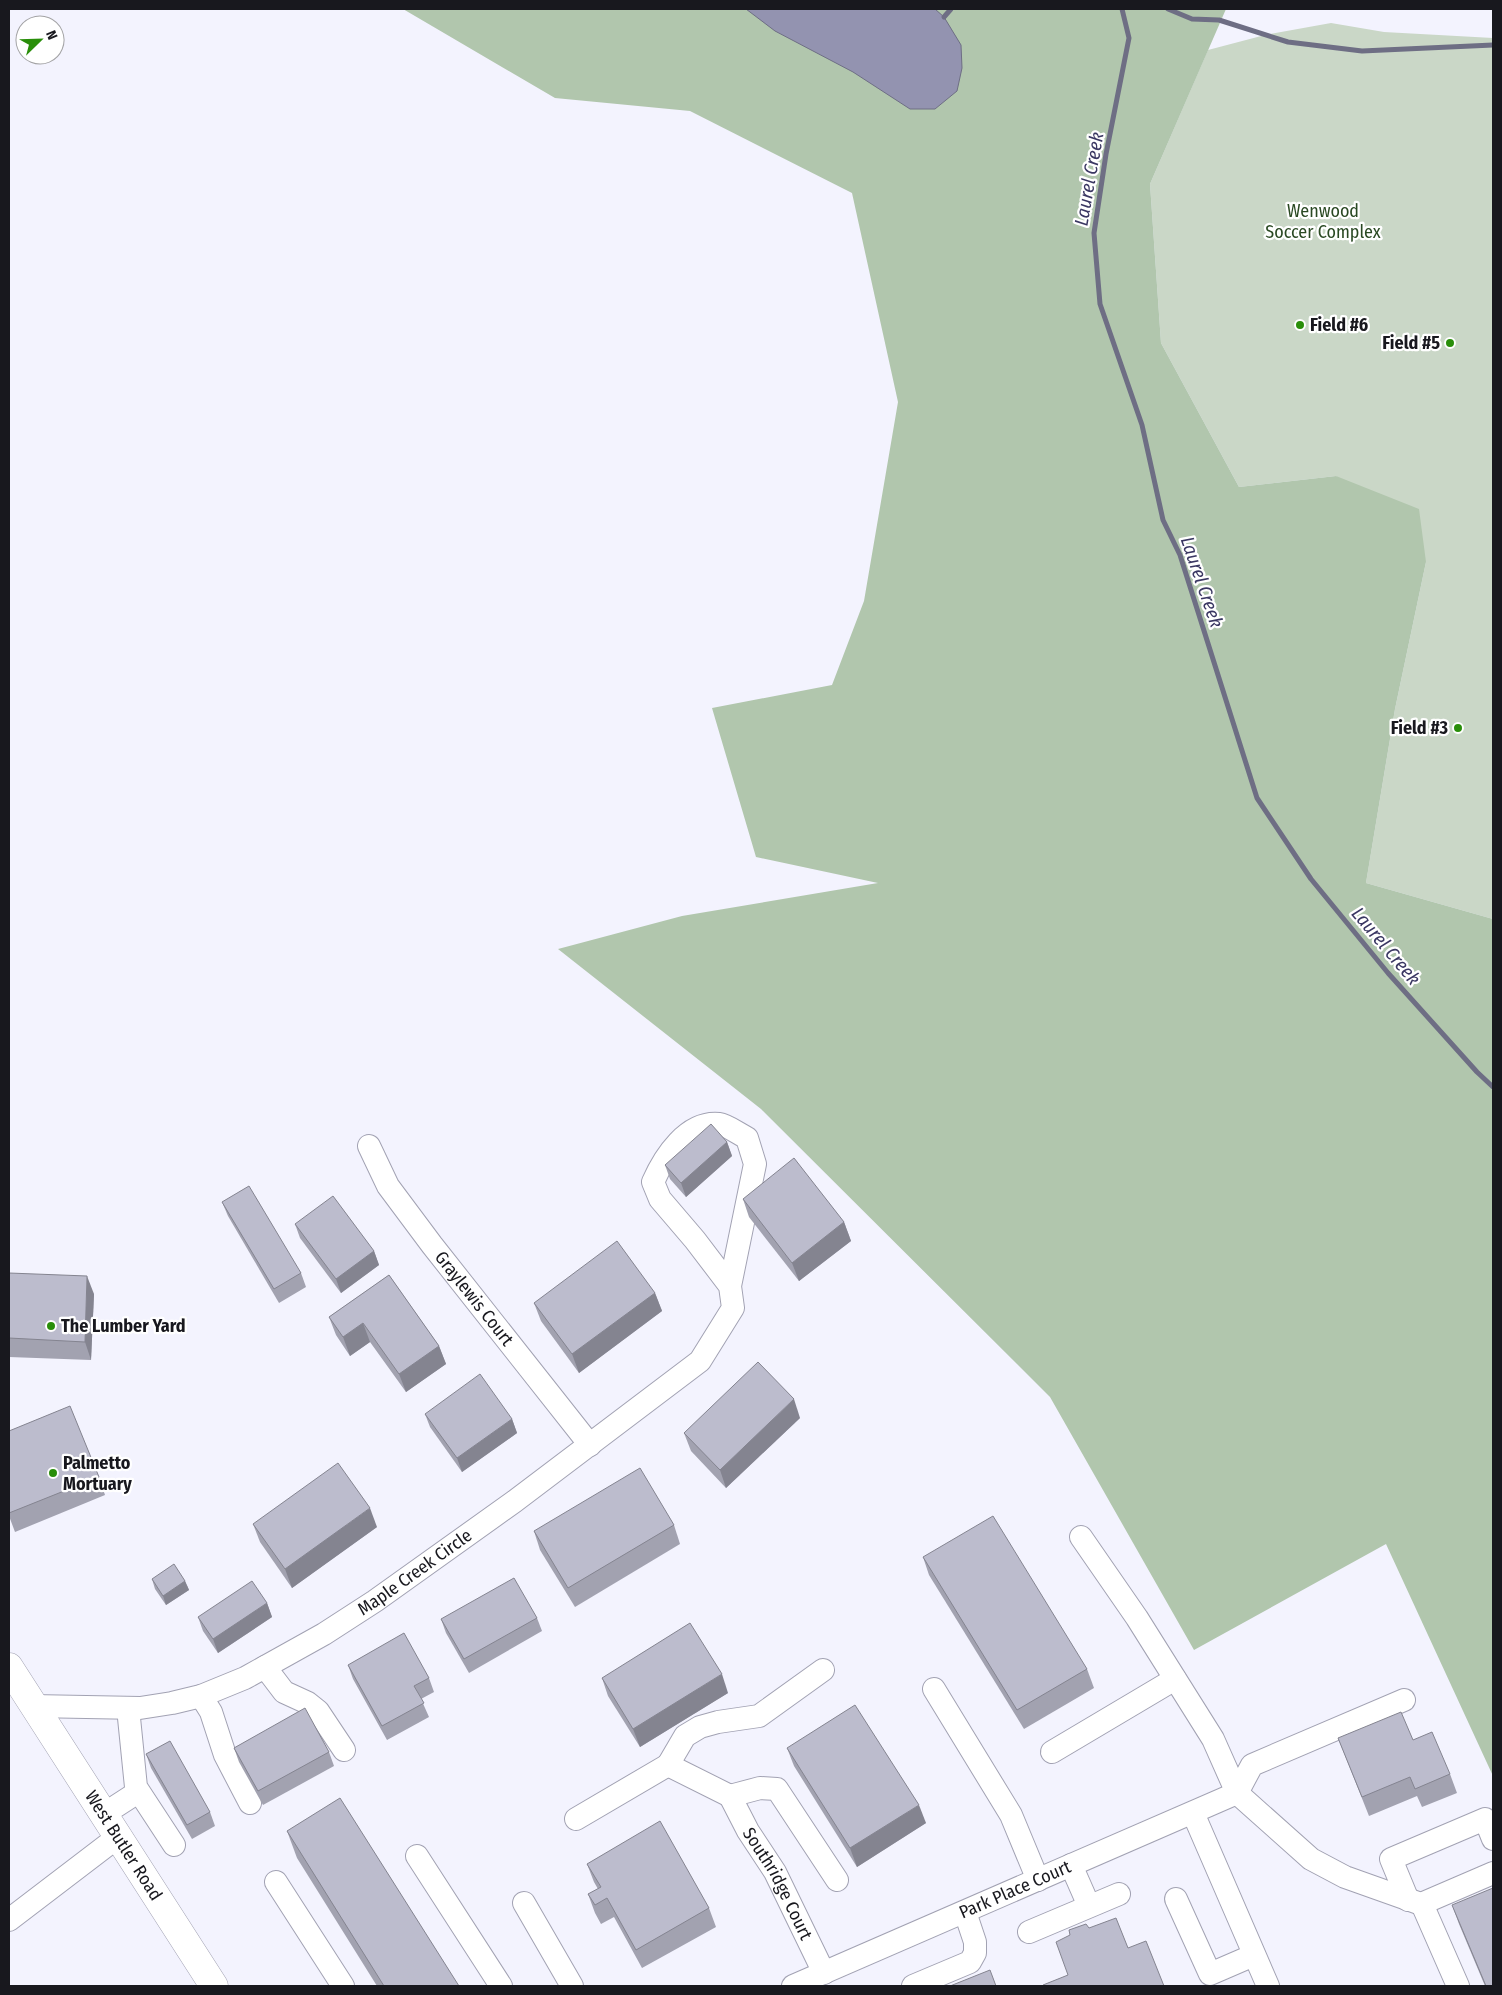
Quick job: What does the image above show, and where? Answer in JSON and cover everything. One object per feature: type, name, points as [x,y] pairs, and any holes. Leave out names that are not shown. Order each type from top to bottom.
[{"type":"main road","name":"West Butler Road","points":[[9,1667],[21,1702],[111,1825],[214,1986]]},
{"type":"street","points":[[720,1124],[747,1138],[755,1164],[731,1297],[695,1240],[660,1199],[653,1182],[660,1165],[682,1137],[699,1127],[720,1124]]},
{"type":"street","name":"Graylewis Court","points":[[369,1146],[388,1186],[399,1201],[590,1445]]},
{"type":"street","name":"Maple Creek Circle","points":[[21,1702],[128,1708],[172,1704],[201,1696],[245,1678],[324,1634],[375,1601],[590,1445],[700,1361],[731,1297]]},
{"type":"street","points":[[1081,1537],[1138,1618],[1212,1739],[1237,1793],[1311,1859],[1345,1877],[1415,1902],[1493,1874]]},
{"type":"street","points":[[265,1667],[284,1692],[308,1703],[318,1711],[344,1750]]},
{"type":"street","points":[[576,1819],[668,1765],[684,1736],[700,1727],[718,1722],[759,1716],[823,1670]]},
{"type":"street","points":[[1052,1752],[1175,1679]]},
{"type":"street","points":[[934,1689],[1011,1815],[1038,1880]]},
{"type":"street","points":[[201,1696],[211,1712],[225,1755],[250,1803]]},
{"type":"street","points":[[1237,1793],[1252,1765],[1404,1700]]},
{"type":"street","points":[[128,1708],[133,1775],[138,1792],[174,1845]]},
{"type":"street","points":[[668,1765],[730,1796],[760,1788],[777,1789],[837,1880]]},
{"type":"street","points":[[9,1920],[111,1825],[138,1792]]},
{"type":"street","name":"Park Place Court","points":[[812,1981],[1237,1793]]},
{"type":"street","name":"Southridge Court","points":[[730,1796],[748,1831],[775,1872],[812,1981]]},
{"type":"street","points":[[1193,1813],[1268,1986]]},
{"type":"street","points":[[1458,1986],[1391,1859],[1485,1819],[1493,1839]]},
{"type":"street","points":[[417,1856],[501,1986]]},
{"type":"street","points":[[1071,1865],[1089,1906]]},
{"type":"street","points":[[276,1882],[343,1986]]},
{"type":"street","points":[[1029,1932],[1119,1894]]},
{"type":"street","points":[[1176,1899],[1210,1974],[1254,1955]]},
{"type":"street","points":[[524,1902],[572,1986]]},
{"type":"street","points":[[913,1986],[970,1962],[975,1953],[975,1942],[965,1912]]},
{"type":"green space","points":[[403,9],[1226,9],[1150,184],[1161,343],[1239,487],[1336,476],[1419,509],[1426,562],[1395,709],[1366,883],[1493,919],[1493,1776],[1386,1544],[1194,1650],[1050,1397],[761,1109],[558,949],[682,916],[878,883],[756,857],[712,708],[832,685],[864,601],[898,402],[852,193],[690,111],[555,98]]},
{"type":"green space","name":"Wenwood Soccer Complex","points":[[1331,23],[1384,32],[1493,38],[1493,919],[1366,883],[1395,709],[1426,562],[1336,476],[1239,487],[1161,343],[1150,184],[1208,50],[1265,35]]},
{"type":"water","points":[[746,9],[935,9],[944,17],[961,45],[962,68],[957,91],[935,109],[910,109],[853,72],[775,31]]},
{"type":"building","points":[[711,1124],[727,1142],[681,1183],[665,1165]]},
{"type":"building","points":[[794,1158],[844,1222],[792,1263],[743,1199]]},
{"type":"building","points":[[249,1186],[301,1273],[274,1289],[222,1202]]},
{"type":"building","points":[[333,1196],[374,1251],[336,1279],[295,1224]]},
{"type":"building","points":[[617,1241],[655,1293],[572,1354],[534,1303]]},
{"type":"building","name":"The Lumber Yard","points":[[9,1273],[87,1276],[85,1342],[9,1338]]},
{"type":"building","points":[[389,1275],[439,1346],[399,1374],[363,1323],[343,1337],[329,1317]]},
{"type":"building","points":[[758,1362],[794,1399],[720,1470],[684,1433]]},
{"type":"building","points":[[480,1374],[512,1419],[457,1458],[425,1414]]},
{"type":"building","name":"Palmetto Mortuary","points":[[70,1406],[99,1477],[9,1513],[9,1431]]},
{"type":"building","points":[[338,1463],[370,1508],[285,1569],[253,1524]]},
{"type":"building","points":[[640,1468],[674,1525],[568,1588],[534,1531]]},
{"type":"building","points":[[993,1516],[1087,1669],[1017,1710],[923,1557]]},
{"type":"building","points":[[174,1564],[185,1581],[163,1596],[152,1579]]},
{"type":"building","points":[[514,1578],[537,1618],[464,1659],[441,1619]]},
{"type":"building","points":[[252,1581],[267,1603],[213,1639],[198,1617]]},
{"type":"building","points":[[690,1623],[722,1674],[633,1729],[602,1678]]},
{"type":"building","points":[[404,1633],[429,1678],[414,1686],[424,1703],[382,1726],[348,1665]]},
{"type":"building","points":[[855,1705],[919,1805],[850,1848],[787,1748]]},
{"type":"building","points":[[305,1708],[329,1752],[258,1791],[234,1748]]},
{"type":"building","points":[[1401,1712],[1413,1740],[1432,1732],[1450,1774],[1415,1789],[1410,1777],[1362,1797],[1338,1738]]},
{"type":"building","points":[[170,1741],[210,1812],[187,1825],[146,1754]]},
{"type":"building","points":[[340,1798],[459,1986],[384,1986],[287,1831]]},
{"type":"building","points":[[660,1821],[709,1908],[636,1950],[607,1898],[595,1905],[588,1894],[601,1887],[587,1864]]},
{"type":"building","points":[[1493,1888],[1493,1986],[1486,1986],[1452,1905]]},
{"type":"building","points":[[1116,1918],[1128,1948],[1146,1941],[1164,1986],[1043,1985],[1068,1975],[1056,1942],[1070,1935],[1069,1930],[1086,1924],[1089,1928]]},
{"type":"building","points":[[990,1970],[996,1986],[950,1986]]},
{"type":"waterway","points":[[944,17],[951,9]]},
{"type":"waterway","name":"Laurel Creek","points":[[1122,9],[1129,38],[1106,154],[1094,233],[1100,304],[1142,425],[1163,520],[1180,555],[1257,798],[1311,879],[1388,973],[1477,1072],[1493,1087]]},
{"type":"waterway","points":[[1168,9],[1192,19],[1219,20],[1288,42],[1362,51],[1493,45]]},
{"type":"place","name":"Field #6","points":[[1300,325]]},
{"type":"place","name":"Field #5","points":[[1450,343]]},
{"type":"place","name":"Field #3","points":[[1458,728]]},
{"type":"place","name":"The Lumber Yard","points":[[51,1326]]},
{"type":"place","name":"Palmetto Mortuary","points":[[53,1473]]}]
